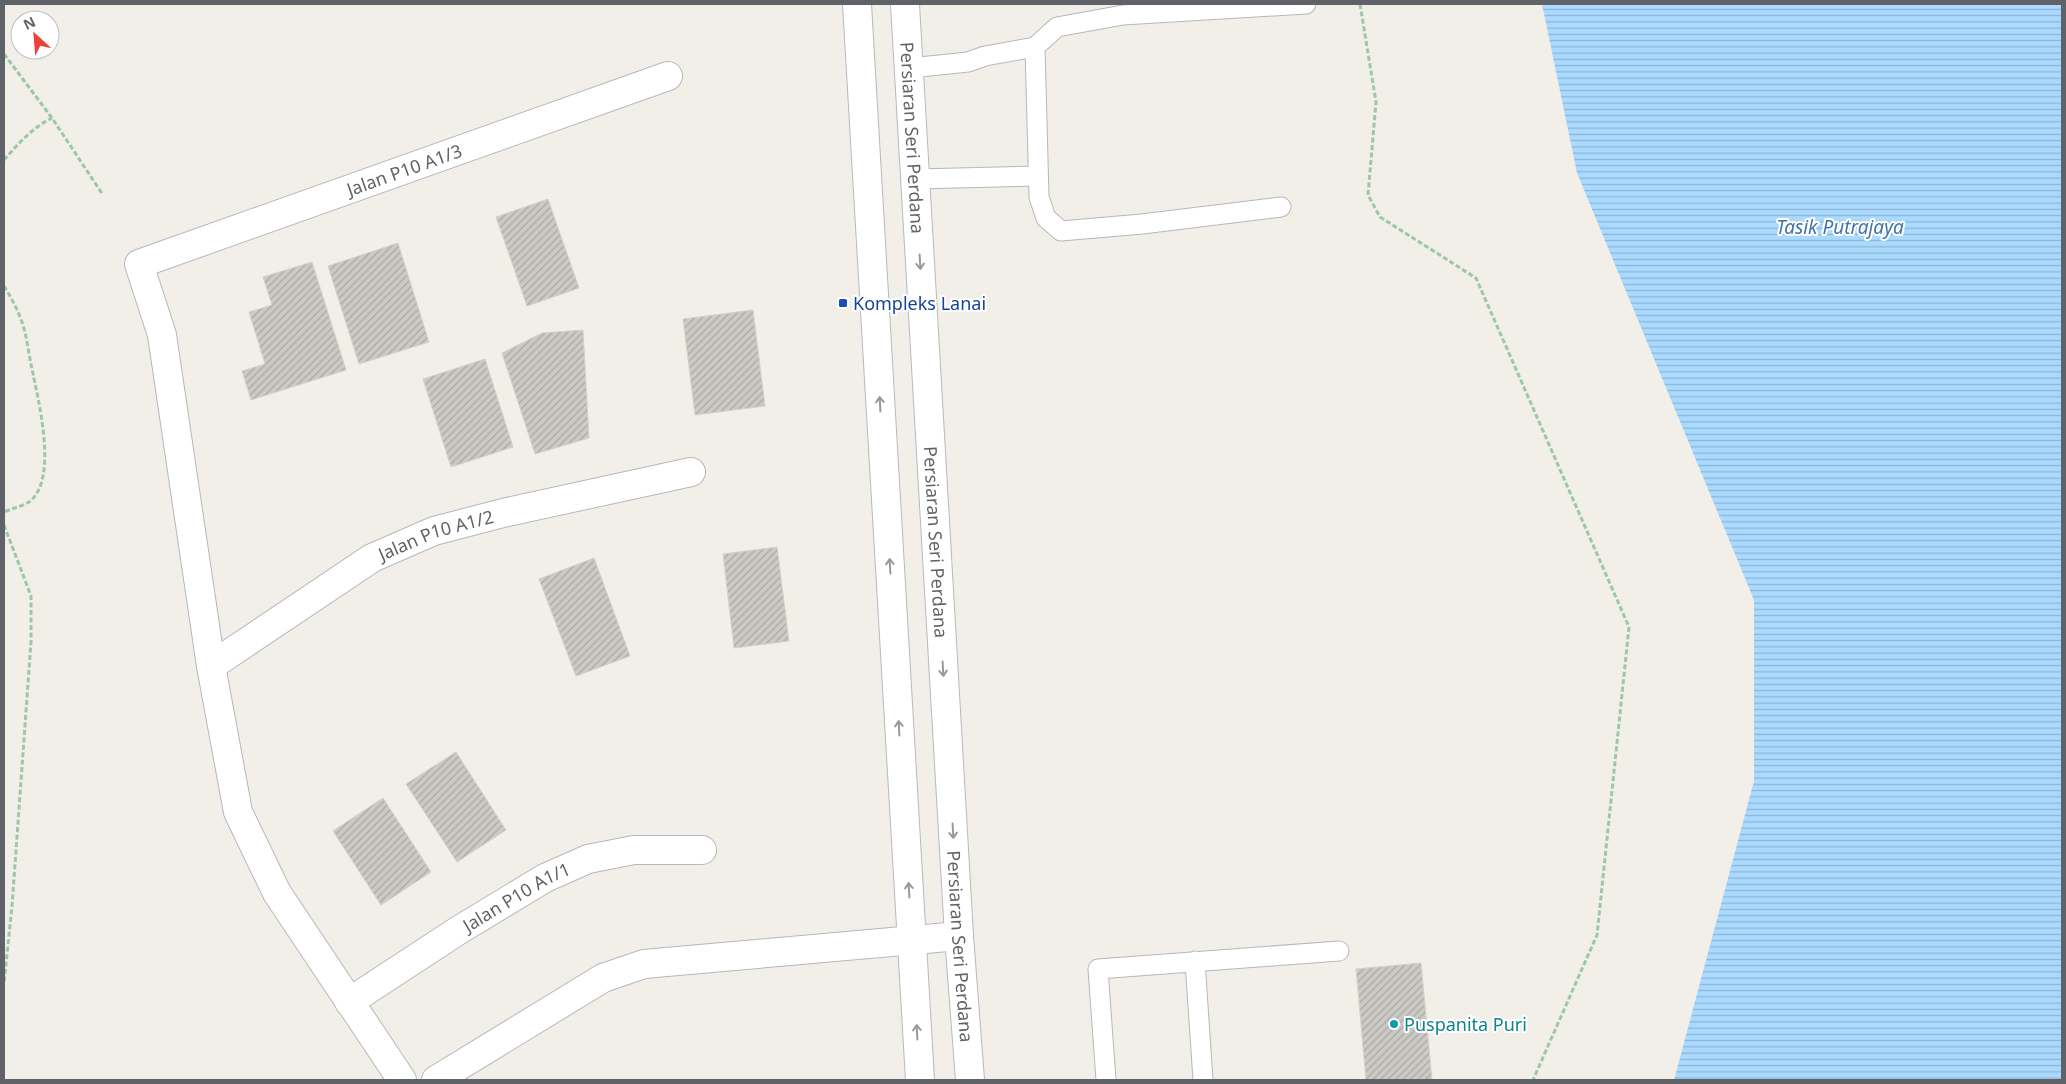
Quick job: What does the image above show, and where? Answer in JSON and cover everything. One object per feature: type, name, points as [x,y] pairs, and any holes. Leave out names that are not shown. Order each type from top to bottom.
[{"type":"street","points":[[856,4],[920,1080]]},
{"type":"street","name":"Persiaran Seri Perdana","points":[[905,4],[959,936],[970,1080]]},
{"type":"street","name":"Jalan P10 A1/3","points":[[211,666],[162,334],[139,264],[668,76]]},
{"type":"street","name":"Jalan P10 A1/2","points":[[211,666],[372,558],[434,531],[503,513],[691,472]]},
{"type":"street","points":[[211,666],[238,812],[277,893],[402,1080]]},
{"type":"street","name":"Jalan P10 A1/1","points":[[349,1002],[459,930],[545,878],[588,859],[634,850],[702,850]]},
{"type":"street","points":[[436,1080],[603,978],[644,964],[959,936]]},
{"type":"lane","points":[[910,68],[968,62],[985,56],[1035,47],[1057,28],[1124,14],[1306,4]]},
{"type":"lane","points":[[1035,47],[1039,198],[1046,218],[1061,231],[1142,224],[1281,207]]},
{"type":"lane","points":[[916,179],[1038,176]]},
{"type":"lane","points":[[1106,1080],[1098,968],[1339,951]]},
{"type":"lane","points":[[1195,962],[1203,1080]]},
{"type":"path","points":[[1360,4],[1376,102],[1368,195],[1380,217],[1476,278],[1629,627],[1597,935],[1533,1080]]},
{"type":"path","points":[[4,54],[52,118],[103,196]]},
{"type":"path","points":[[4,160],[30,134],[52,118]]},
{"type":"path","points":[[4,286],[21,318],[25,334],[43,420],[45,458],[43,476],[29,502],[4,512]]},
{"type":"path","points":[[4,525],[31,596],[31,633],[12,906],[4,983]]},
{"type":"water","name":"Tasik Putrajaya","points":[[1542,4],[2062,4],[2062,1080],[1674,1080],[1754,781],[1754,600],[1577,173]]},
{"type":"building","points":[[548,199],[579,288],[527,306],[496,217]]},
{"type":"building","points":[[398,243],[429,342],[359,364],[328,266]]},
{"type":"building","points":[[312,262],[346,370],[251,400],[242,371],[265,364],[249,312],[272,305],[263,277]]},
{"type":"building","points":[[753,310],[765,406],[695,415],[683,319]]},
{"type":"building","points":[[583,330],[589,438],[535,454],[502,353],[542,333]]},
{"type":"building","points":[[485,359],[513,447],[451,467],[423,379]]},
{"type":"building","points":[[777,547],[789,641],[734,648],[723,554]]},
{"type":"building","points":[[594,558],[630,656],[576,676],[539,579]]},
{"type":"building","points":[[456,752],[506,830],[457,862],[406,784]]},
{"type":"building","points":[[383,798],[431,872],[381,905],[333,831]]},
{"type":"building","name":"Puspanita Puri","points":[[1421,963],[1432,1080],[1366,1080],[1356,969]]},
{"type":"place","name":"Kompleks Lanai","points":[[843,303]]},
{"type":"place","name":"Puspanita Puri","points":[[1394,1024]]}]
